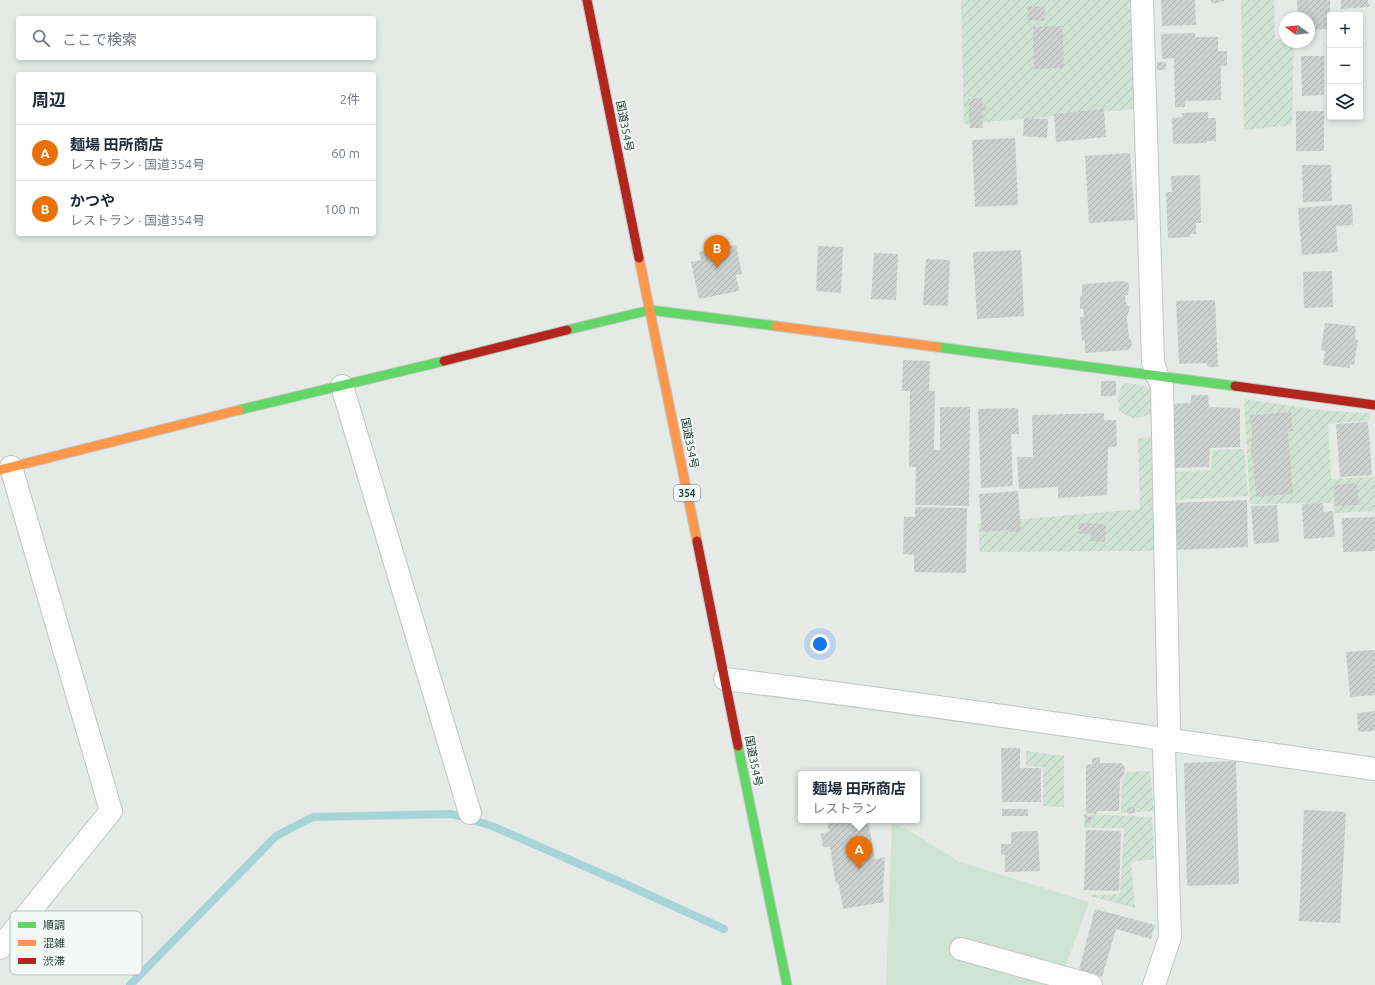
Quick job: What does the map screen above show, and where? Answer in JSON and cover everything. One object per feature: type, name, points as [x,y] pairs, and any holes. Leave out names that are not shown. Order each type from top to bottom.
[{"type":"main road","name":"国道354号","points":[[588,0],[788,985]]},
{"type":"main road","points":[[5,468],[285,398],[342,386],[650,310],[1157,375],[1375,405]]},
{"type":"street","points":[[1142,0],[1153,362],[1162,386],[1169,729],[1164,748],[1170,937],[1154,985]]},
{"type":"street","points":[[342,386],[470,813]]},
{"type":"street","points":[[5,468],[111,811],[30,911]]},
{"type":"street","points":[[725,679],[955,709],[1165,740],[1375,768]]},
{"type":"street","points":[[0,948],[10,936]]},
{"type":"street","points":[[961,949],[1057,980],[1090,985]]},
{"type":"green space","points":[[961,0],[1132,0],[1135,109],[964,124]]},
{"type":"green space","points":[[1241,0],[1274,0],[1275,39],[1279,39],[1279,48],[1294,48],[1292,125],[1244,130]]},
{"type":"green space","points":[[1122,383],[1130,383],[1153,390],[1153,408],[1151,414],[1134,418],[1123,414],[1119,410],[1118,399]]},
{"type":"green space","points":[[1244,399],[1328,411],[1370,413],[1370,420],[1328,424],[1331,479],[1375,477],[1375,511],[1334,513],[1332,490],[1332,503],[1250,504]],"holes":[[[1291,412],[1293,431],[1288,432],[1292,494],[1256,496],[1253,459],[1251,458],[1251,415]],[[1357,483],[1359,504],[1335,506],[1334,485]]]},
{"type":"green space","points":[[1151,437],[1154,551],[980,552],[978,523],[1140,509],[1138,438]]},
{"type":"green space","points":[[1244,449],[1248,496],[1171,500],[1171,472],[1211,470],[1212,450]]},
{"type":"green space","points":[[1026,751],[1064,756],[1064,807],[1043,806],[1043,767],[1026,766]]},
{"type":"green space","points":[[1150,771],[1154,811],[1121,813],[1122,780],[1128,772]]},
{"type":"green space","points":[[1084,814],[1152,817],[1154,859],[1131,862],[1135,908],[1087,895],[1120,894],[1124,828],[1084,828]]},
{"type":"green space","points":[[892,823],[910,831],[960,862],[1089,902],[1065,968],[1052,985],[886,985]]},
{"type":"building","points":[[1161,0],[1195,0],[1196,25],[1162,26]]},
{"type":"building","points":[[1211,0],[1224,0],[1224,1],[1212,4]]},
{"type":"building","points":[[1297,0],[1330,0],[1330,12],[1327,12],[1327,29],[1315,30],[1315,12],[1298,12]]},
{"type":"building","points":[[1341,0],[1368,0],[1369,7],[1341,9]]},
{"type":"building","points":[[1028,6],[1045,7],[1044,21],[1027,20]]},
{"type":"building","points":[[1063,26],[1064,68],[1034,69],[1033,27]]},
{"type":"building","points":[[1195,33],[1195,37],[1218,37],[1218,51],[1227,51],[1227,66],[1221,66],[1221,100],[1185,101],[1185,107],[1175,107],[1174,58],[1162,59],[1161,34]]},
{"type":"building","points":[[1301,56],[1324,56],[1324,95],[1302,96]]},
{"type":"building","points":[[1157,62],[1166,62],[1166,70],[1157,70]]},
{"type":"building","points":[[982,98],[983,105],[986,107],[986,111],[982,111],[983,128],[970,128],[968,99]]},
{"type":"building","points":[[1104,109],[1106,137],[1056,142],[1054,114]]},
{"type":"building","points":[[1296,111],[1324,111],[1324,151],[1296,151]]},
{"type":"building","points":[[1208,112],[1208,118],[1216,118],[1216,141],[1207,141],[1207,143],[1173,144],[1172,118],[1182,117],[1182,113]]},
{"type":"building","points":[[1024,118],[1048,119],[1047,138],[1023,136]]},
{"type":"building","points":[[1015,138],[1018,205],[975,207],[972,140]]},
{"type":"building","points":[[1130,153],[1135,220],[1089,223],[1085,156]]},
{"type":"building","points":[[1302,165],[1331,165],[1332,201],[1303,202]]},
{"type":"building","points":[[1200,175],[1201,223],[1196,223],[1196,234],[1190,234],[1190,237],[1168,238],[1166,192],[1172,192],[1171,176]]},
{"type":"building","points":[[1352,204],[1353,225],[1336,226],[1338,252],[1302,255],[1298,208]]},
{"type":"building","points":[[736,245],[742,274],[736,275],[739,291],[699,299],[691,262],[701,260],[699,252]]},
{"type":"building","points":[[818,246],[843,247],[841,293],[816,291]]},
{"type":"building","points":[[1021,250],[1024,316],[977,319],[973,252]]},
{"type":"building","points":[[874,253],[898,254],[896,300],[871,299]]},
{"type":"building","points":[[926,259],[950,260],[948,306],[923,305]]},
{"type":"building","points":[[1332,271],[1333,307],[1304,308],[1303,272]]},
{"type":"building","points":[[1124,281],[1129,283],[1128,295],[1125,296],[1126,304],[1130,307],[1127,318],[1129,338],[1132,344],[1129,350],[1085,353],[1085,341],[1082,340],[1080,317],[1084,317],[1083,309],[1080,309],[1082,286],[1084,284]]},
{"type":"building","points":[[1215,300],[1218,367],[1208,367],[1207,363],[1179,364],[1176,301]]},
{"type":"building","points":[[1325,323],[1356,326],[1355,339],[1358,340],[1354,365],[1350,364],[1350,368],[1323,365],[1325,351],[1321,350]]},
{"type":"building","points":[[903,360],[930,361],[929,391],[935,391],[934,450],[940,450],[940,407],[970,407],[969,506],[915,505],[916,467],[909,467],[910,391],[902,391]]},
{"type":"building","points":[[1101,381],[1116,381],[1116,396],[1101,396]]},
{"type":"building","points":[[1191,395],[1208,395],[1209,407],[1240,408],[1240,447],[1210,448],[1209,467],[1172,468],[1172,404],[1191,403]]},
{"type":"building","points":[[1018,408],[1019,434],[1011,434],[1013,486],[981,488],[978,409]]},
{"type":"building","points":[[1291,412],[1293,431],[1288,432],[1293,494],[1256,497],[1253,459],[1251,458],[1252,436],[1250,415]]},
{"type":"building","points":[[1104,413],[1104,420],[1116,420],[1117,446],[1108,448],[1107,495],[1058,498],[1058,487],[1019,489],[1017,457],[1033,457],[1032,415]]},
{"type":"building","points":[[1368,422],[1372,475],[1340,477],[1336,424]]},
{"type":"building","points":[[1357,483],[1359,505],[1335,506],[1334,485]]},
{"type":"building","points":[[1018,491],[1021,532],[1009,532],[1005,530],[982,532],[979,494]]},
{"type":"building","points":[[1247,500],[1248,547],[1175,550],[1173,503]]},
{"type":"building","points":[[1323,503],[1324,512],[1333,511],[1335,537],[1304,539],[1302,504]]},
{"type":"building","points":[[1277,505],[1279,542],[1254,544],[1251,506]]},
{"type":"building","points":[[915,507],[967,508],[966,573],[914,572],[914,555],[903,554],[904,517],[915,517]]},
{"type":"building","points":[[1375,517],[1375,551],[1343,552],[1342,518]]},
{"type":"building","points":[[1079,523],[1106,524],[1105,542],[1090,541],[1091,534],[1079,534]]},
{"type":"building","points":[[1375,650],[1375,695],[1350,697],[1346,652]]},
{"type":"building","points":[[1375,711],[1375,731],[1358,732],[1357,713]]},
{"type":"building","points":[[1001,748],[1020,748],[1020,768],[1041,768],[1041,802],[1002,802]]},
{"type":"building","points":[[1100,757],[1100,763],[1121,763],[1125,767],[1124,775],[1120,779],[1119,811],[1097,811],[1096,814],[1086,813],[1086,765],[1092,764],[1092,758]]},
{"type":"building","points":[[1236,761],[1239,884],[1187,886],[1184,763]]},
{"type":"building","points":[[1135,807],[1135,813],[1128,814],[1127,808]]},
{"type":"building","points":[[1002,809],[1028,809],[1028,816],[1002,816]]},
{"type":"building","points":[[1304,810],[1346,812],[1340,923],[1299,921]]},
{"type":"building","points":[[1085,816],[1091,816],[1091,823],[1085,823]]},
{"type":"building","points":[[828,823],[869,823],[875,859],[885,857],[883,891],[884,902],[843,909],[839,885],[835,880],[830,846],[823,848],[821,834],[829,831]]},
{"type":"building","points":[[1086,830],[1121,831],[1119,891],[1084,890]]},
{"type":"building","points":[[1038,831],[1040,871],[1005,872],[1005,855],[1001,855],[1001,844],[1011,844],[1011,832]]},
{"type":"building","points":[[1095,909],[1155,925],[1151,939],[1116,929],[1102,977],[1079,970]]},
{"type":"waterway","points":[[142,973],[276,836],[313,817],[452,814],[492,826],[724,929]]},
{"type":"waterway","points":[[130,985],[140,975]]},
{"type":"traffic: fast","points":[[567,330],[650,310],[776,326]]},
{"type":"traffic: fast","points":[[937,347],[1235,386]]},
{"type":"traffic: fast","points":[[239,410],[444,361]]},
{"type":"traffic: fast","points":[[738,746],[787,985]]},
{"type":"traffic: slow","points":[[639,258],[697,541]]},
{"type":"traffic: slow","points":[[776,326],[937,347]]},
{"type":"traffic: slow","points":[[0,470],[239,410]]},
{"type":"traffic: jam","points":[[587,0],[639,258]]},
{"type":"traffic: jam","points":[[444,361],[567,330]]},
{"type":"traffic: jam","points":[[1235,386],[1375,405]]},
{"type":"traffic: jam","points":[[697,541],[738,746]]},
{"type":"place","name":"かつや","points":[[717,268]]},
{"type":"place","name":"麺場 田所商店","points":[[859,869]]}]
